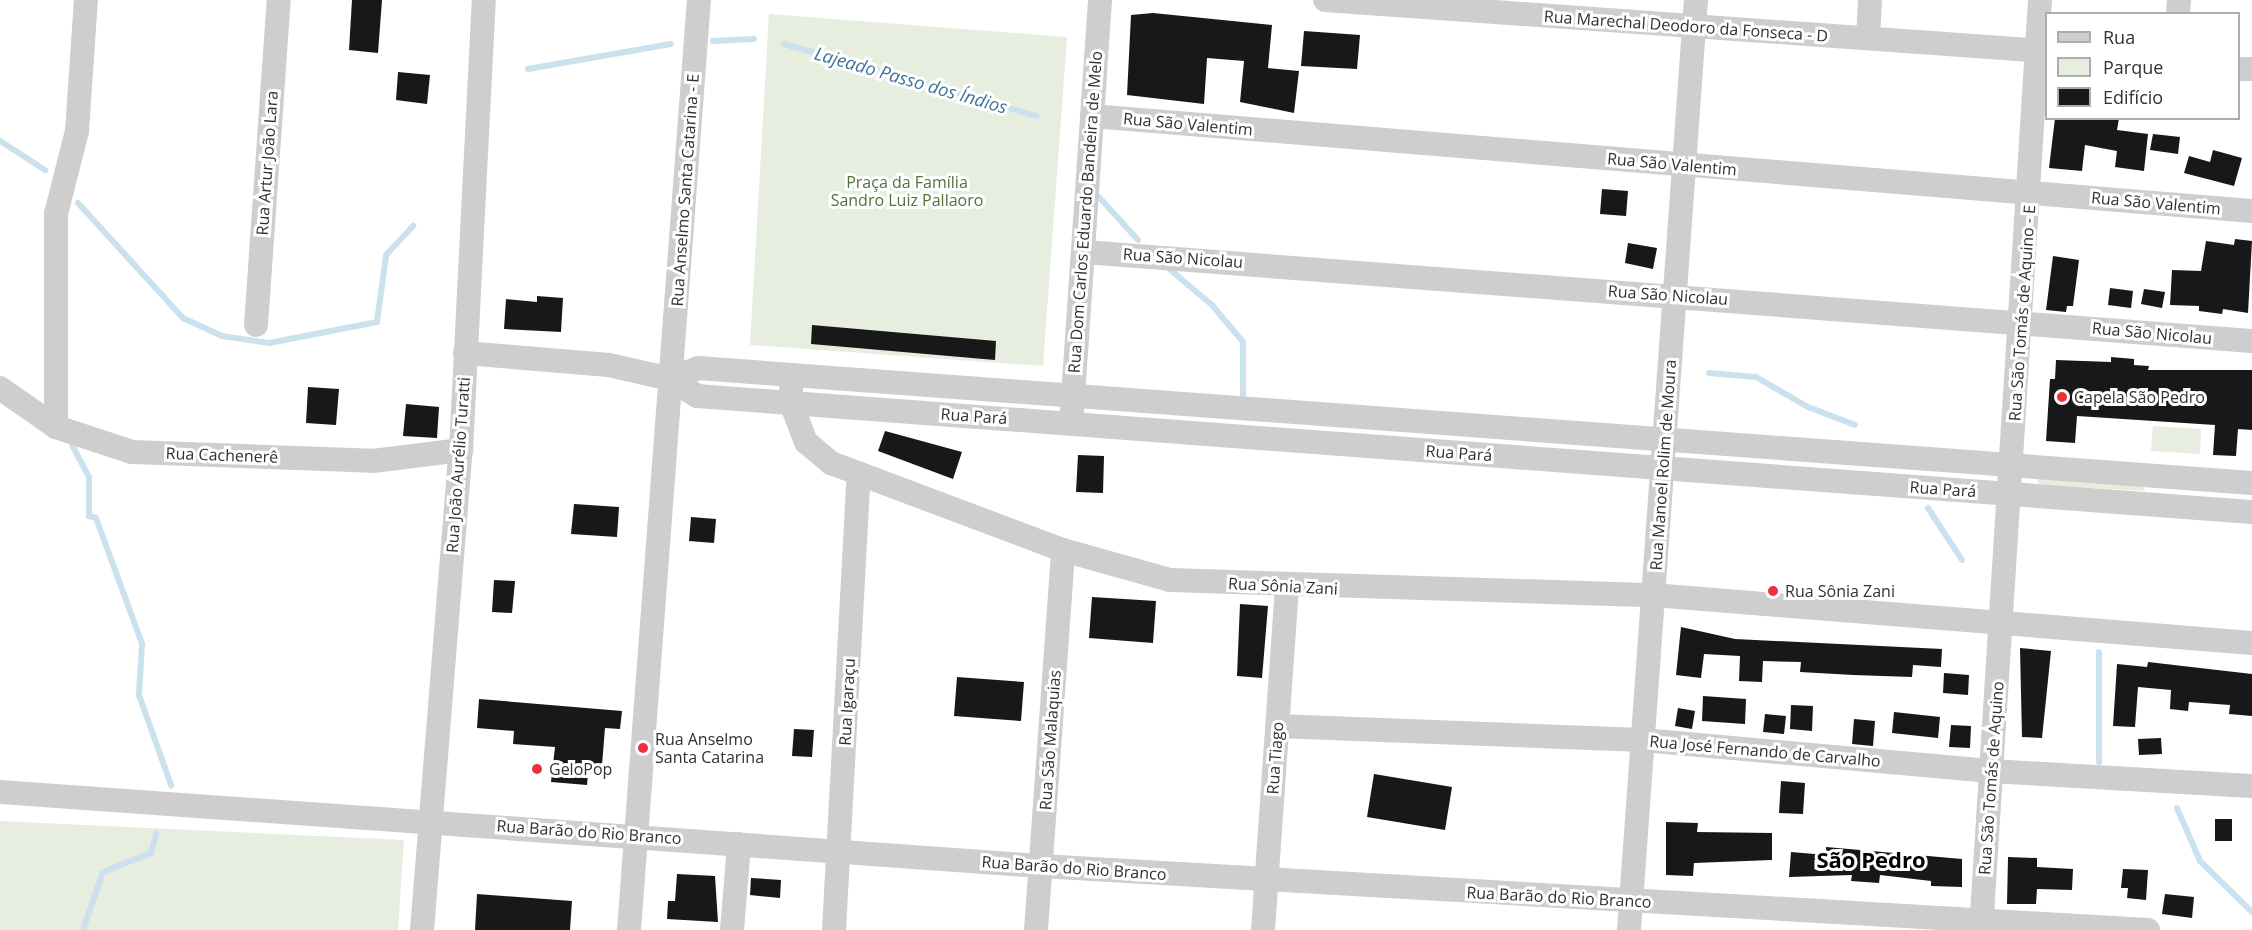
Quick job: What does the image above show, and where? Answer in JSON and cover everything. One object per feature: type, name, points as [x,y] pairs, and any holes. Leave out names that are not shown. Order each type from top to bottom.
[{"type":"street","points":[[56,427],[56,214],[77,131],[86,0]]},
{"type":"street","name":"Rua Artur João Lara","points":[[255,326],[279,0]]},
{"type":"street","name":"Rua João Aurélio Turatti","points":[[422,930],[461,450],[484,0]]},
{"type":"street","name":"Rua Anselmo Santa Catarina - E","points":[[670,379],[699,0]]},
{"type":"street","name":"Rua Dom Carlos Eduardo Bandeira de Melo","points":[[1071,424],[1100,0]]},
{"type":"street","name":"Rua Marechal Deodoro da Fonseca - D","points":[[1325,0],[1499,6],[1694,26],[2042,51]]},
{"type":"street","name":"Rua Manoel Rolim de Moura","points":[[1629,930],[1696,0]]},
{"type":"street","points":[[1868,38],[1870,0]]},
{"type":"street","name":"Rua São Tomás de Aquino - E","points":[[2001,625],[2030,193],[2042,51],[2040,0]]},
{"type":"street","name":"Rua São Valentim","points":[[1092,116],[2252,211]]},
{"type":"street","name":"Rua São Nicolau","points":[[1084,252],[2252,341]]},
{"type":"street","name":"Rua Pará","points":[[465,352],[609,365],[670,379],[697,396],[2252,512]]},
{"type":"street","name":"Rua Pará","points":[[670,379],[698,368],[2252,483]]},
{"type":"street","name":"Rua Sônia Zani","points":[[792,375],[791,403],[807,442],[831,463],[1063,550],[1170,580],[1287,587],[1653,595],[2001,625],[2252,643]]},
{"type":"street","points":[[629,930],[670,379]]},
{"type":"street","name":"Rua Cachenerê","points":[[0,388],[56,427],[132,452],[373,460],[461,450]]},
{"type":"street","name":"Rua Igaraçu","points":[[834,930],[859,474]]},
{"type":"street","points":[[2167,506],[2168,477]]},
{"type":"street","name":"Rua São Malaquias","points":[[1036,930],[1063,550]]},
{"type":"street","name":"Rua Tiago","points":[[1263,930],[1287,587]]},
{"type":"street","name":"Rua São Tomás de Aquino","points":[[1981,925],[2001,625]]},
{"type":"street","name":"Rua José Fernando de Carvalho","points":[[1278,726],[1643,740],[1991,771],[2252,786]]},
{"type":"street","name":"Rua Barão do Rio Branco","points":[[0,792],[431,820],[840,853],[1041,866],[1631,901],[1981,925],[2148,930]]},
{"type":"street","points":[[732,930],[739,844]]},
{"type":"green space","name":"Praça da Família Sandro Luiz Pallaoro","points":[[769,14],[1067,37],[1043,366],[750,345]]},
{"type":"green space","points":[[2153,426],[2201,429],[2200,454],[2151,451]]},
{"type":"green space","points":[[2037,478],[2144,486],[2145,491],[2039,485]]},
{"type":"green space","points":[[0,821],[404,840],[398,930],[0,930]]},
{"type":"building","points":[[352,0],[382,0],[378,53],[349,50]]},
{"type":"building","points":[[1153,13],[1272,25],[1268,68],[1299,71],[1294,113],[1240,102],[1244,61],[1207,58],[1204,104],[1127,95],[1131,15]]},
{"type":"building","points":[[1304,31],[1360,35],[1357,69],[1301,66]]},
{"type":"building","points":[[398,72],[430,75],[427,104],[396,100]]},
{"type":"building","points":[[2055,120],[2119,120],[2117,130],[2148,134],[2144,171],[2115,167],[2117,151],[2085,145],[2082,171],[2049,168]]},
{"type":"building","points":[[2153,134],[2180,137],[2178,154],[2150,150]]},
{"type":"building","points":[[2213,150],[2242,158],[2234,186],[2184,173],[2189,156],[2210,162]]},
{"type":"building","points":[[1602,189],[1628,191],[1626,216],[1600,214]]},
{"type":"building","points":[[2235,239],[2252,241],[2248,313],[2223,309],[2222,314],[2199,311],[2199,306],[2170,305],[2172,270],[2201,271],[2206,241],[2234,245]]},
{"type":"building","points":[[1628,243],[1657,248],[1653,269],[1625,263]]},
{"type":"building","points":[[2053,256],[2079,260],[2073,306],[2067,306],[2066,312],[2046,310]]},
{"type":"building","points":[[2110,288],[2133,291],[2131,308],[2108,305]]},
{"type":"building","points":[[2144,289],[2165,292],[2162,308],[2141,304]]},
{"type":"building","points":[[537,296],[563,298],[561,332],[504,329],[506,299],[537,302]]},
{"type":"building","points":[[812,325],[996,341],[995,360],[811,344]]},
{"type":"building","points":[[2111,357],[2134,359],[2134,365],[2149,366],[2148,370],[2252,370],[2252,430],[2238,429],[2236,456],[2213,455],[2215,425],[2077,416],[2075,443],[2046,441],[2050,379],[2055,379],[2056,360],[2111,362]]},
{"type":"building","points":[[308,387],[339,389],[336,425],[306,423]]},
{"type":"building","points":[[406,404],[439,407],[437,438],[403,436]]},
{"type":"building","points":[[885,431],[962,452],[953,479],[878,451]]},
{"type":"building","points":[[1078,455],[1104,456],[1103,493],[1076,492]]},
{"type":"building","points":[[574,504],[619,507],[617,537],[571,534]]},
{"type":"building","points":[[691,517],[716,519],[714,543],[689,541]]},
{"type":"building","points":[[494,580],[515,581],[512,613],[492,612]]},
{"type":"building","points":[[1092,597],[1156,601],[1153,643],[1089,638]]},
{"type":"building","points":[[1240,604],[1268,606],[1262,678],[1237,676]]},
{"type":"building","points":[[1681,627],[1735,639],[1942,649],[1941,667],[1913,665],[1912,677],[1800,672],[1801,662],[1763,661],[1762,682],[1739,681],[1740,656],[1704,654],[1701,678],[1676,675]]},
{"type":"building","points":[[2020,648],[2051,651],[2042,738],[2022,737]]},
{"type":"building","points":[[2148,662],[2252,674],[2252,716],[2229,714],[2230,705],[2189,702],[2188,711],[2170,709],[2171,690],[2138,687],[2135,727],[2113,726],[2117,664],[2147,667]]},
{"type":"building","points":[[1944,673],[1969,675],[1968,695],[1943,693]]},
{"type":"building","points":[[957,677],[1024,682],[1021,721],[954,716]]},
{"type":"building","points":[[1703,696],[1746,699],[1745,724],[1702,721]]},
{"type":"building","points":[[479,699],[622,711],[620,729],[605,728],[602,765],[589,764],[587,785],[551,782],[555,747],[513,744],[514,731],[477,728]]},
{"type":"building","points":[[1791,705],[1813,706],[1812,731],[1790,729]]},
{"type":"building","points":[[1678,708],[1695,711],[1692,729],[1675,726]]},
{"type":"building","points":[[1894,712],[1940,717],[1938,738],[1892,733]]},
{"type":"building","points":[[1765,714],[1786,716],[1784,734],[1763,732]]},
{"type":"building","points":[[1854,719],[1875,721],[1873,746],[1852,744]]},
{"type":"building","points":[[1951,725],[1971,726],[1970,748],[1949,747]]},
{"type":"building","points":[[794,729],[814,730],[812,757],[792,756]]},
{"type":"building","points":[[2161,738],[2162,754],[2139,755],[2138,739]]},
{"type":"building","points":[[1374,774],[1452,787],[1445,830],[1367,817]]},
{"type":"building","points":[[1781,781],[1805,783],[1803,814],[1779,813]]},
{"type":"building","points":[[2215,819],[2232,819],[2232,841],[2215,841]]},
{"type":"building","points":[[1666,822],[1698,823],[1697,832],[1772,833],[1772,860],[1694,863],[1693,876],[1666,875]]},
{"type":"building","points":[[1826,847],[1962,859],[1962,887],[1931,886],[1931,881],[1880,875],[1879,883],[1851,881],[1852,875],[1789,877],[1791,852],[1826,855]]},
{"type":"building","points":[[2008,857],[2037,858],[2037,867],[2073,869],[2072,890],[2037,889],[2036,904],[2007,904]]},
{"type":"building","points":[[2123,869],[2148,870],[2146,900],[2127,898],[2128,888],[2121,888]]},
{"type":"building","points":[[677,874],[715,876],[718,922],[667,919],[668,901],[675,901]]},
{"type":"building","points":[[751,878],[781,880],[780,898],[750,895]]},
{"type":"building","points":[[477,894],[572,901],[570,930],[475,930]]},
{"type":"building","points":[[2165,894],[2194,897],[2192,918],[2162,914]]},
{"type":"waterway","name":"Lajeado Passo dos Índios","points":[[713,41],[754,39]]},
{"type":"waterway","name":"Lajeado Passo dos Índios","points":[[528,69],[671,44]]},
{"type":"waterway","name":"Lajeado Passo dos Índios","points":[[784,44],[1037,116]]},
{"type":"waterway","name":"Lajeado Passo dos Índios","points":[[0,141],[45,170]]},
{"type":"waterway","name":"Lajeado Passo dos Índios","points":[[1099,197],[1138,240]]},
{"type":"waterway","name":"Lajeado Passo dos Índios","points":[[78,203],[183,318],[222,336],[269,343],[377,322],[386,255],[413,226]]},
{"type":"waterway","name":"Lajeado Passo dos Índios","points":[[1167,267],[1212,305],[1243,342],[1243,398]]},
{"type":"waterway","name":"Lajeado Passo dos Índios","points":[[1709,373],[1756,377],[1808,407],[1855,425]]},
{"type":"waterway","points":[[72,445],[89,477],[89,516],[96,518],[142,644],[139,695],[171,785]]},
{"type":"waterway","name":"Lajeado Passo dos Índios","points":[[1928,508],[1962,560]]},
{"type":"waterway","name":"Lajeado Passo dos Índios","points":[[2099,652],[2099,762]]},
{"type":"waterway","name":"Lajeado Passo dos Índios","points":[[2177,808],[2200,861],[2252,912]]},
{"type":"waterway","points":[[83,930],[103,872],[151,853],[156,834]]},
{"type":"place","name":"Capela São Pedro","points":[[2062,397]]},
{"type":"place","name":"Rua Sônia Zani","points":[[1773,591]]},
{"type":"place","name":"Rua Anselmo Santa Catarina","points":[[643,748]]},
{"type":"place","name":"GeloPop","points":[[537,769]]},
{"type":"district","name":"São Pedro","points":[[1871,860]]}]
